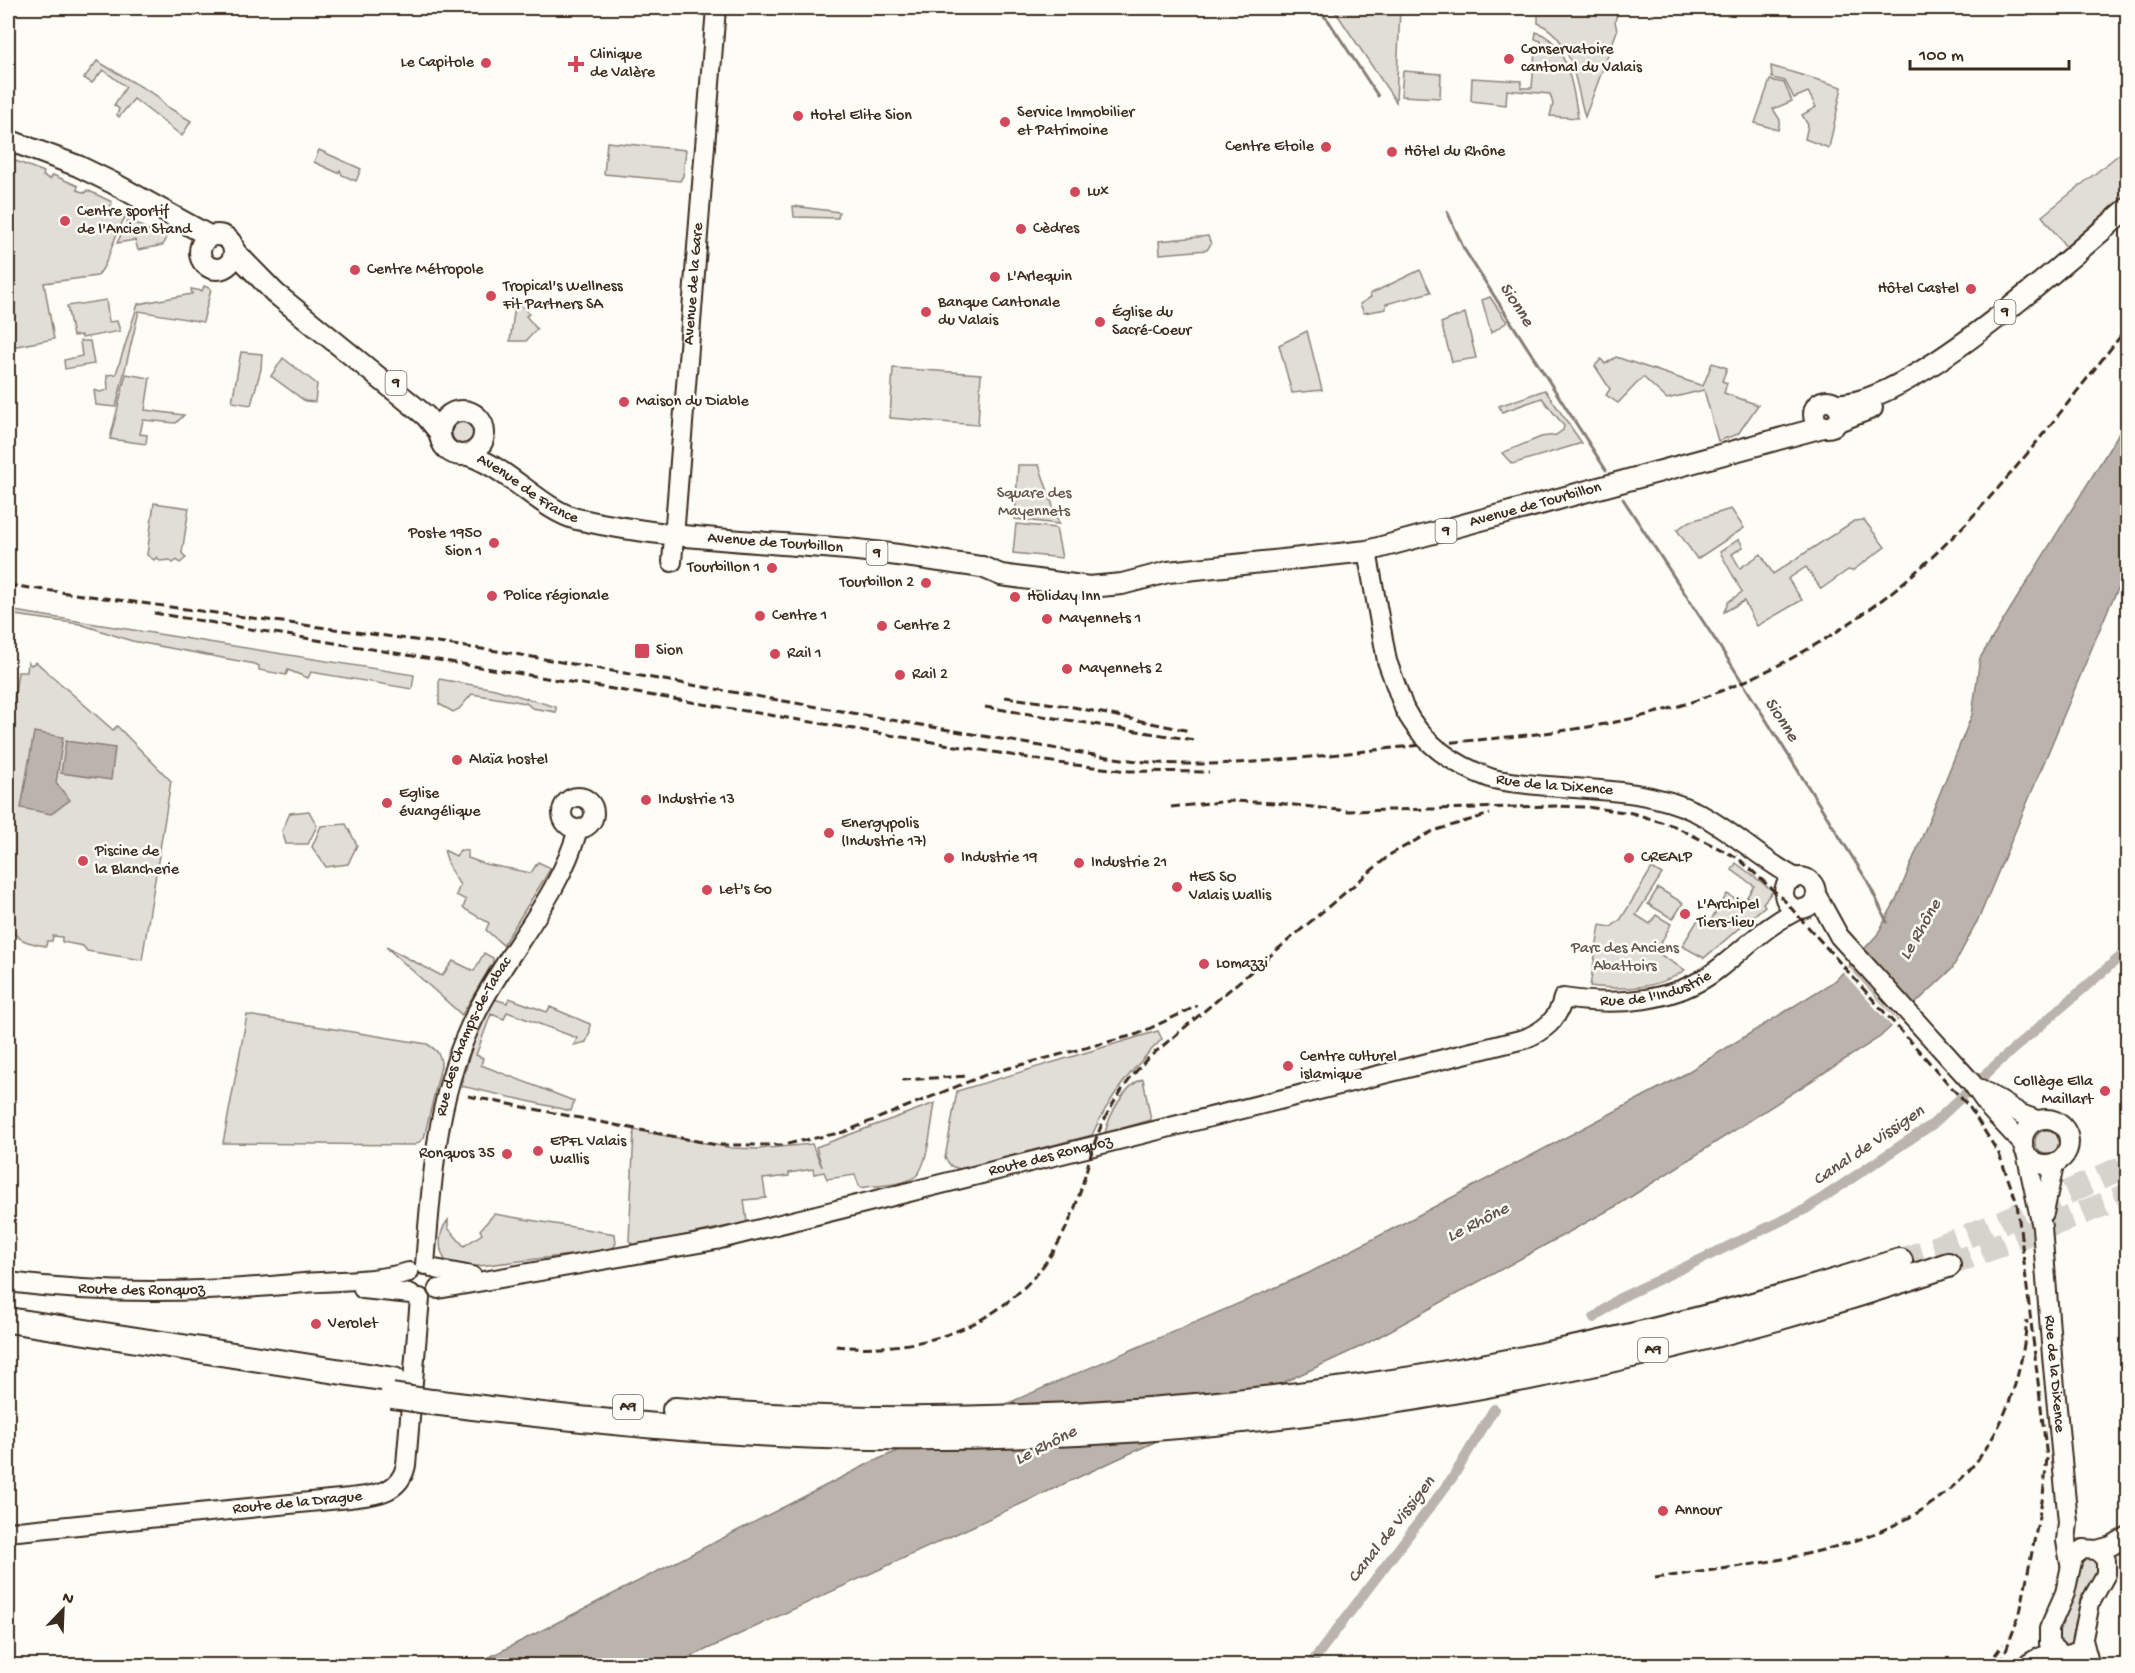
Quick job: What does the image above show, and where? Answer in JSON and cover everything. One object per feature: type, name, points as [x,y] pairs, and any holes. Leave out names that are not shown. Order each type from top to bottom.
[{"type":"highway","name":"A9","points":[[8,1336],[432,1393],[619,1422],[808,1435],[936,1437],[1086,1433],[1237,1421],[1356,1397],[1485,1366],[1602,1343],[1751,1306],[1900,1261]]},
{"type":"highway","name":"A9","points":[[432,1393],[824,1416],[963,1417],[1100,1412],[1227,1402],[1356,1397],[1506,1381],[1656,1350],[1800,1311],[1948,1264]]},
{"type":"highway","name":"A9","points":[[8,1320],[393,1388]]},
{"type":"main road","points":[[8,140],[78,166],[129,191],[185,235],[204,243]]},
{"type":"main road","name":"Avenue de Tourbillon","points":[[1828,416],[1870,398],[1953,350],[2005,312],[2127,208]]},
{"type":"main road","name":"Avenue de Tourbillon","points":[[674,535],[849,549],[982,567],[1001,575],[1089,587],[1122,584],[1168,572],[1367,551],[1759,444],[1797,425],[1895,396],[1991,337],[2127,222]]},
{"type":"main road","points":[[218,235],[228,238],[229,259],[216,269],[206,265],[204,243],[218,235]]},
{"type":"main road","name":"9","points":[[229,259],[275,293],[426,416],[440,433]]},
{"type":"main road","name":"9","points":[[342,347],[426,404],[454,412]]},
{"type":"main road","points":[[465,411],[476,415],[483,423],[485,435],[479,449],[468,455],[458,455],[449,451],[442,443],[440,433],[445,419],[454,412],[465,411]]},
{"type":"main road","name":"Avenue de France","points":[[485,435],[510,463],[563,505],[589,521]]},
{"type":"main road","name":"Avenue de France","points":[[468,455],[488,462],[569,517],[608,526],[674,535]]},
{"type":"street","name":"Avenue de la Gare","points":[[672,561],[716,8]]},
{"type":"street","name":"Rue de la Dixence","points":[[1367,551],[1387,661],[1404,708],[1418,730],[1442,753],[1465,768],[1493,779],[1525,786],[1652,797],[1697,812],[1740,839],[1788,888]]},
{"type":"street","name":"Rue des Champs-de-Tabac","points":[[423,1269],[440,1119],[457,1054],[483,999],[563,869],[578,829]]},
{"type":"street","points":[[1840,938],[1811,882],[1788,888],[1791,906],[1802,909],[1840,938],[1979,1092],[2039,1165],[2054,1165]]},
{"type":"street","name":"Rue de l'Industrie","points":[[1738,952],[1773,913],[1788,888]]},
{"type":"street","points":[[1802,909],[1812,904],[1816,894]]},
{"type":"street","name":"Rue de l'Industrie","points":[[1563,998],[1618,1002],[1662,996],[1708,977],[1780,920],[1802,909]]},
{"type":"street","name":"Route des Ronquoz","points":[[438,1289],[716,1240],[1524,1039],[1548,1026],[1557,1016],[1563,998]]},
{"type":"street","name":"Rue de la Dixence","points":[[1979,1092],[2029,1117],[2056,1121],[2068,1135],[2066,1154],[2054,1165],[2048,1182],[2043,1227]]},
{"type":"street","points":[[2025,1150],[2025,1130],[2029,1117]]},
{"type":"street","name":"Rue de la Dixence","points":[[2025,1150],[2043,1227],[2052,1356],[2068,1522],[2066,1541],[2070,1564]]},
{"type":"street","name":"Route des Ronquoz","points":[[8,1282],[108,1292],[274,1287],[377,1279],[423,1269],[458,1275],[516,1274]]},
{"type":"street","points":[[423,1269],[440,1277],[438,1289],[429,1298],[416,1296],[406,1283],[423,1269]]},
{"type":"street","name":"Route des Ronquoz","points":[[274,1287],[377,1289],[416,1296]]},
{"type":"street","name":"Route de la Drague","points":[[8,1532],[359,1497],[376,1495],[391,1489],[401,1479],[406,1466],[416,1296]]},
{"type":"street","points":[[2068,1522],[2092,1549],[2106,1560],[2106,1574]]},
{"type":"street","points":[[2018,1665],[2049,1629],[2066,1593],[2070,1564],[2077,1552],[2111,1546],[2127,1536]]},
{"type":"street","points":[[2025,1665],[2043,1656],[2067,1658],[2076,1653],[2084,1632],[2090,1603],[2106,1574],[2127,1550]]},
{"type":"street","points":[[2049,1629],[2049,1644],[2067,1658]]},
{"type":"street","points":[[2084,1632],[2090,1665]]},
{"type":"green space","points":[[1333,8],[1400,8],[1396,102]]},
{"type":"green space","points":[[1538,8],[1619,8],[1615,21],[1617,31],[1585,117],[1566,51],[1550,30],[1538,23]]},
{"type":"green space","points":[[1536,32],[1547,37],[1562,56],[1571,81],[1578,118],[1550,116],[1553,104],[1550,94],[1507,90],[1506,105],[1471,101],[1472,78],[1521,81],[1521,88],[1532,88],[1535,51],[1540,51],[1541,41],[1535,39]]},
{"type":"green space","points":[[97,61],[157,96],[166,106],[191,121],[182,136],[134,99],[119,117],[117,115],[119,109],[114,105],[126,87],[103,70],[92,83],[84,78]]},
{"type":"green space","points":[[1771,66],[1842,87],[1829,148],[1805,139],[1808,125],[1802,115],[1816,107],[1808,92],[1794,98],[1785,81],[1772,78]]},
{"type":"green space","points":[[1403,71],[1441,74],[1440,98],[1401,96]]},
{"type":"green space","points":[[1770,80],[1784,83],[1792,101],[1773,109],[1780,120],[1778,130],[1755,123]]},
{"type":"green space","points":[[607,142],[686,150],[683,176],[680,181],[604,174]]},
{"type":"green space","points":[[2127,148],[2127,195],[2066,247],[2042,216]]},
{"type":"green space","points":[[319,150],[361,169],[356,181],[342,175],[340,170],[338,173],[314,162]]},
{"type":"green space","name":"Centre sportif de l'Ancien Stand","points":[[8,158],[44,172],[43,176],[50,179],[53,175],[78,186],[77,190],[85,193],[87,190],[112,202],[111,207],[126,216],[105,265],[97,276],[44,283],[54,339],[11,347],[8,305]]},
{"type":"green space","points":[[793,206],[839,212],[838,218],[794,217]]},
{"type":"green space","points":[[131,215],[135,217],[133,221],[152,233],[155,230],[167,238],[163,245],[138,250],[135,240],[117,243]]},
{"type":"green space","points":[[1208,236],[1211,244],[1207,250],[1160,254],[1159,241]]},
{"type":"green space","points":[[1420,270],[1431,292],[1386,304],[1386,309],[1364,313],[1360,304],[1371,297],[1370,294]]},
{"type":"green space","points":[[204,286],[211,289],[203,322],[139,311],[116,407],[96,405],[94,390],[100,392],[108,390],[107,375],[116,374],[138,304],[192,294],[191,289],[202,291]]},
{"type":"green space","points":[[1490,297],[1507,322],[1491,333],[1482,300]]},
{"type":"green space","points":[[516,299],[529,314],[526,316],[537,329],[526,341],[510,341]]},
{"type":"green space","points":[[106,300],[109,322],[117,321],[120,331],[82,338],[81,335],[73,336],[67,306]]},
{"type":"green space","points":[[1465,313],[1476,358],[1452,362],[1441,323]]},
{"type":"green space","points":[[1307,331],[1322,390],[1292,393],[1279,345]]},
{"type":"green space","points":[[80,341],[90,341],[94,364],[65,369],[64,360],[82,356]]},
{"type":"green space","points":[[241,352],[262,354],[261,369],[251,405],[232,402]]},
{"type":"green space","points":[[1616,357],[1703,386],[1712,363],[1727,368],[1722,381],[1727,383],[1724,393],[1758,405],[1738,434],[1718,441],[1704,390],[1667,399],[1643,377],[1618,403],[1606,395],[1610,389],[1595,366],[1601,359],[1605,364]]},
{"type":"green space","points":[[283,358],[317,384],[315,402],[305,401],[271,376]]},
{"type":"green space","points":[[893,368],[981,374],[978,425],[890,418]]},
{"type":"green space","points":[[126,374],[150,378],[145,410],[184,415],[176,423],[143,420],[140,434],[147,435],[146,444],[110,439]]},
{"type":"green space","points":[[1545,390],[1582,443],[1512,464],[1502,453],[1541,437],[1556,435],[1563,430],[1564,426],[1542,398],[1502,412],[1499,406]]},
{"type":"green space","points":[[459,422],[467,422],[474,429],[474,437],[467,444],[459,444],[452,437],[452,429]]},
{"type":"green space","name":"Square des Mayennets","points":[[1018,465],[1039,465],[1059,524],[1015,519]]},
{"type":"green space","points":[[154,503],[189,508],[182,553],[186,558],[180,563],[177,560],[173,563],[170,560],[160,561],[157,557],[154,560],[147,555]]},
{"type":"green space","points":[[1731,509],[1744,528],[1697,559],[1677,530],[1688,522]]},
{"type":"green space","points":[[1864,520],[1885,547],[1852,571],[1848,570],[1821,589],[1806,567],[1788,579],[1802,600],[1757,626],[1744,601],[1724,612],[1728,602],[1742,592],[1720,552],[1739,539],[1743,547],[1732,554],[1740,568],[1761,554],[1773,574],[1854,521]]},
{"type":"green space","name":"Square des Mayennets","points":[[1016,524],[1056,528],[1062,558],[1013,553]]},
{"type":"green space","points":[[8,610],[414,675],[412,689],[311,672],[308,678],[288,670],[286,675],[259,670],[259,666],[255,664],[132,641],[80,624],[8,614]]},
{"type":"green space","name":"Piscine de la Blancherie","points":[[28,662],[31,665],[36,662],[113,730],[117,726],[171,781],[142,960],[87,951],[83,946],[62,942],[62,937],[53,936],[52,941],[47,941],[46,946],[34,944],[20,938],[8,926],[8,742],[18,672],[27,672]]},
{"type":"green space","points":[[439,679],[495,689],[556,707],[556,712],[532,708],[526,703],[472,694],[459,709],[453,712],[439,704]]},
{"type":"green space","points":[[309,811],[317,826],[308,844],[286,844],[282,831],[290,813]]},
{"type":"green space","points":[[346,824],[357,845],[348,864],[326,867],[312,847],[321,826]]},
{"type":"green space","points":[[444,850],[456,856],[460,850],[468,851],[468,858],[485,864],[531,873],[538,862],[551,868],[503,945],[486,930],[489,923],[463,908],[466,900],[456,895],[460,885],[450,869]]},
{"type":"green space","name":"Parc des Anciens Abattoirs","points":[[1736,863],[1773,891],[1763,903],[1765,906],[1704,958],[1682,946],[1699,918],[1709,923],[1727,894],[1743,903],[1754,886],[1732,870]]},
{"type":"green space","name":"Parc des Anciens Abattoirs","points":[[1652,868],[1662,874],[1636,915],[1650,924],[1656,915],[1671,924],[1656,952],[1685,970],[1663,982],[1651,985],[1627,988],[1590,986],[1600,925],[1611,927],[1621,919]]},
{"type":"green space","points":[[1658,888],[1683,903],[1673,919],[1648,904]]},
{"type":"green space","points":[[386,947],[442,976],[453,961],[474,971],[484,953],[493,958],[493,962],[462,1015]]},
{"type":"green space","points":[[509,998],[547,1012],[550,1007],[590,1024],[586,1042],[574,1045],[577,1038],[507,1012],[504,1019],[491,1014],[476,1055],[483,1058],[481,1065],[574,1101],[571,1111],[461,1086],[473,1044],[494,999],[507,1003]]},
{"type":"green space","points":[[247,1015],[427,1044],[436,1050],[441,1066],[424,1138],[415,1145],[223,1143]]},
{"type":"green space","points":[[1158,1031],[1162,1039],[1122,1084],[1092,1135],[960,1169],[951,1166],[945,1158],[957,1091]]},
{"type":"green space","points":[[1143,1079],[1151,1120],[1105,1133],[1110,1118],[1124,1094],[1136,1082]]},
{"type":"green space","points":[[935,1103],[924,1163],[916,1176],[911,1179],[860,1188],[855,1175],[827,1179],[824,1172],[814,1174],[813,1169],[789,1173],[789,1176],[763,1179],[766,1198],[744,1200],[747,1222],[635,1246],[629,1241],[634,1130],[732,1148],[758,1149],[812,1144],[822,1167],[816,1147]]},
{"type":"green space","points":[[2047,1130],[2056,1133],[2059,1142],[2056,1151],[2047,1154],[2038,1151],[2035,1142],[2038,1133]]},
{"type":"green space","points":[[494,1214],[615,1234],[616,1243],[612,1250],[470,1267],[448,1264],[444,1259],[440,1242],[442,1231],[448,1220],[448,1228],[464,1246],[482,1234],[480,1230]]},
{"type":"green space","points":[[2089,1555],[2098,1561],[2097,1571],[2086,1589],[2078,1610],[2073,1644],[2060,1645],[2056,1635],[2069,1608],[2078,1562]]},
{"type":"water","name":"Le Rhône","points":[[2127,420],[2127,571],[2109,607],[1979,918],[1952,969],[1880,1037],[1618,1205],[1362,1346],[673,1665],[472,1666],[872,1462],[1309,1273],[1678,1078],[1836,980],[1877,935],[1897,898],[1972,715],[1980,658]]},
{"type":"water","points":[[34,732],[63,737],[56,783],[70,800],[51,814],[21,808]]},
{"type":"water","points":[[66,741],[115,748],[111,780],[61,773]]},
{"type":"pier","points":[[1863,946],[1917,1006],[1900,1022],[1848,962]]},
{"type":"pier","points":[[1846,964],[1899,1023],[1893,1028],[1841,970]]},
{"type":"waterway","name":"Sionne","points":[[1315,8],[1328,20],[1378,96]]},
{"type":"waterway","name":"Sionne","points":[[1447,211],[1464,249],[1606,470]]},
{"type":"waterway","name":"Sionne","points":[[1623,499],[1731,664],[1868,882],[1887,922]]},
{"type":"waterway","name":"Canal de Vissigen","points":[[1594,1318],[1618,1299],[1806,1209],[1933,1124],[2002,1059],[2128,950]]},
{"type":"waterway","name":"Canal de Vissigen","points":[[1309,1666],[1453,1477],[1494,1409]]},
{"type":"tunnel","points":[[1900,1261],[1988,1228],[2128,1165]]},
{"type":"tunnel","points":[[1948,1265],[2128,1195]]},
{"type":"railway","points":[[8,585],[504,652],[1075,752],[1148,762],[1191,764],[1255,762],[1531,735],[1589,727],[1686,704],[1763,673],[1799,654],[1868,610],[1931,558],[1984,504],[2034,446],[2128,327]]},
{"type":"railway","points":[[154,613],[1065,764],[1130,771],[1209,772]]},
{"type":"railway","points":[[1005,697],[1068,706],[1190,731]]},
{"type":"railway","points":[[985,707],[1194,740]]},
{"type":"railway","points":[[1171,807],[1230,801],[1277,803],[1349,811],[1555,806],[1587,807],[1632,813],[1674,826],[1738,858],[1783,899],[1970,1108],[1999,1154],[2017,1203],[2047,1458],[2043,1496],[2020,1613],[2000,1666]]},
{"type":"railway","points":[[836,1346],[875,1347],[912,1343],[947,1335],[979,1320],[1009,1301],[1035,1276],[1057,1246],[1074,1210],[1106,1115],[1131,1077],[1146,1060],[1391,854],[1433,831],[1490,814]]},
{"type":"railway","points":[[468,1096],[717,1145],[782,1145],[844,1132],[990,1073],[1138,1034],[1197,1006]]},
{"type":"railway","points":[[902,1080],[968,1076]]},
{"type":"railway","points":[[1655,1578],[1785,1558],[1845,1544],[1900,1522],[1947,1492],[1985,1450],[2012,1393],[2027,1320]]},
{"type":"railway","points":[[1987,1666],[2003,1644]]},
{"type":"place","name":"Conservatoire cantonal du Valais","points":[[1509,59]]},
{"type":"place","name":"Le Capitole","points":[[486,63]]},
{"type":"place","name":"Clinique de Valère","points":[[576,64]]},
{"type":"place","name":"Hotel Elite Sion","points":[[798,116]]},
{"type":"place","name":"Service Immobilier et Patrimoine","points":[[1005,122]]},
{"type":"place","name":"Centre Etoile","points":[[1326,147]]},
{"type":"place","name":"Hôtel du Rhône","points":[[1392,152]]},
{"type":"place","name":"Lux","points":[[1075,192]]},
{"type":"place","name":"Centre sportif de l'Ancien Stand","points":[[65,221]]},
{"type":"place","name":"Cèdres","points":[[1021,229]]},
{"type":"place","name":"Centre Métropole","points":[[355,270]]},
{"type":"place","name":"L'Arlequin","points":[[995,277]]},
{"type":"place","name":"Hôtel Castel","points":[[1971,289]]},
{"type":"place","name":"Tropical's Wellness Fit Partners SA","points":[[491,296]]},
{"type":"place","name":"Banque Cantonale du Valais","points":[[926,312]]},
{"type":"place","name":"Église du Sacré-Coeur","points":[[1100,322]]},
{"type":"place","name":"Maison du Diable","points":[[624,402]]},
{"type":"place","name":"Poste 1950 Sion 1","points":[[494,543]]},
{"type":"place","name":"Tourbillon 1","points":[[772,568]]},
{"type":"place","name":"Tourbillon 2","points":[[926,583]]},
{"type":"place","name":"Police régionale","points":[[492,596]]},
{"type":"place","name":"Holiday Inn","points":[[1015,597]]},
{"type":"place","name":"Centre 1","points":[[760,616]]},
{"type":"place","name":"Mayennets 1","points":[[1047,619]]},
{"type":"place","name":"Centre 2","points":[[882,626]]},
{"type":"place","name":"Sion","points":[[642,651]]},
{"type":"place","name":"Rail 1","points":[[775,654]]},
{"type":"place","name":"Mayennets 2","points":[[1067,669]]},
{"type":"place","name":"Rail 2","points":[[900,675]]},
{"type":"place","name":"Alaïa hostel","points":[[457,760]]},
{"type":"place","name":"Industrie 13","points":[[646,800]]},
{"type":"place","name":"Eglise évangélique","points":[[387,803]]},
{"type":"place","name":"Energypolis (Industrie 17)","points":[[829,833]]},
{"type":"place","name":"Industrie 19","points":[[949,858]]},
{"type":"place","name":"CREALP","points":[[1629,858]]},
{"type":"place","name":"Piscine de la Blancherie","points":[[83,861]]},
{"type":"place","name":"Industrie 21","points":[[1079,863]]},
{"type":"place","name":"HES SO Valais Wallis","points":[[1177,887]]},
{"type":"place","name":"Let's Go","points":[[707,890]]},
{"type":"place","name":"L'Archipel Tiers-lieu","points":[[1685,914]]},
{"type":"place","name":"Lomazzi","points":[[1204,964]]},
{"type":"place","name":"Centre culturel islamique","points":[[1288,1066]]},
{"type":"place","name":"Collège Ella Maillart","points":[[2105,1091]]},
{"type":"place","name":"EPFL Valais Wallis","points":[[538,1151]]},
{"type":"place","name":"Ronquos 35","points":[[507,1154]]},
{"type":"place","name":"Verolet","points":[[316,1324]]},
{"type":"place","name":"Annour","points":[[1663,1511]]}]
